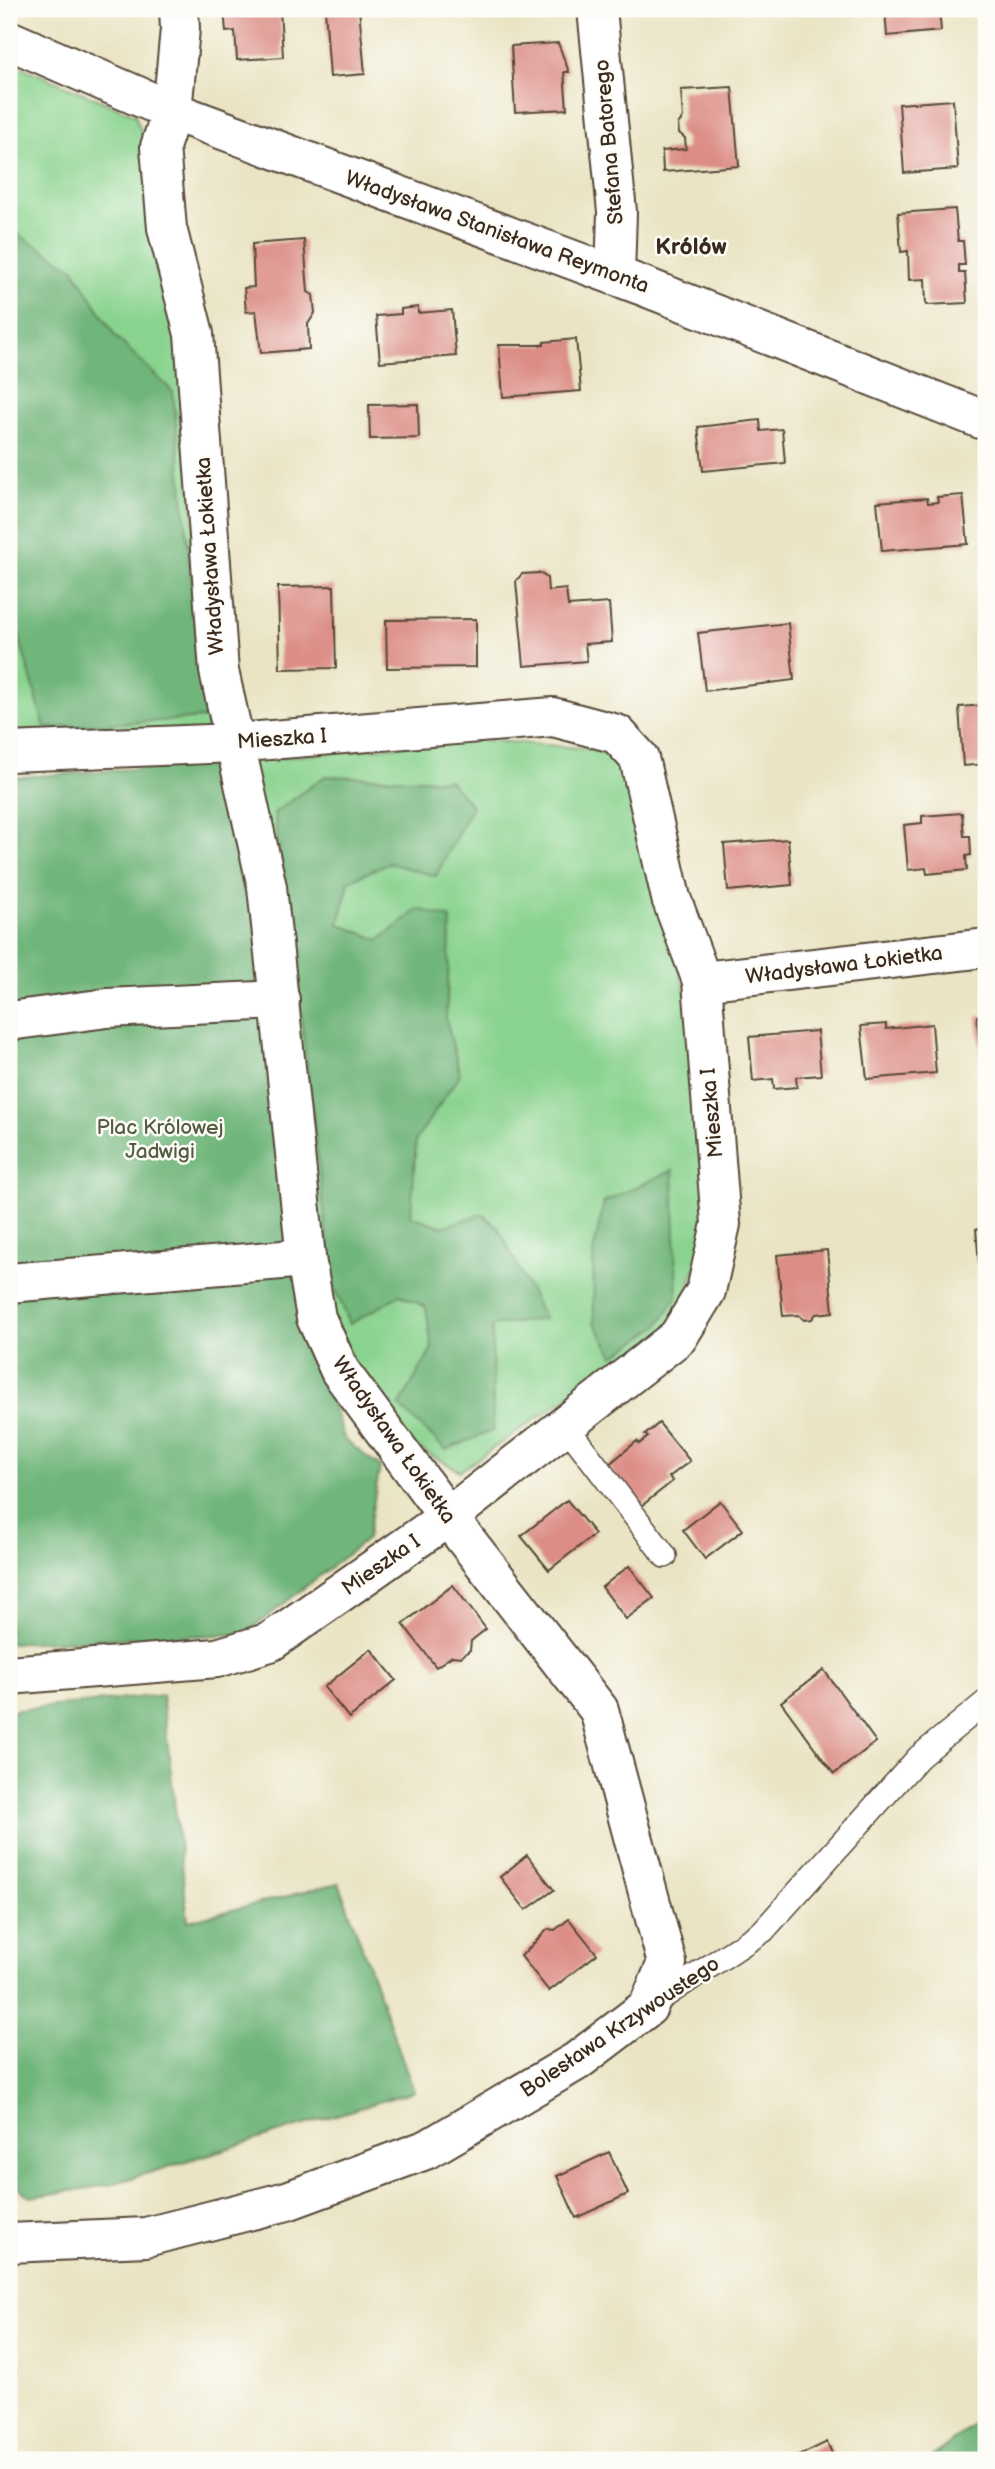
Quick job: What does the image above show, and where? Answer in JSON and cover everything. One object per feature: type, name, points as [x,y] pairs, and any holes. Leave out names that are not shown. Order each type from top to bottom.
[{"type":"street","name":"Władysława Łokietka","points":[[178,9],[180,29],[172,111],[160,147],[167,228],[194,334],[219,671],[267,887],[306,1258],[316,1318],[340,1371],[448,1517],[599,1710],[667,1963],[648,2007]]},
{"type":"street","name":"Stefana Batorego","points":[[597,9],[617,212],[615,275]]},
{"type":"street","name":"Władysława Stanisława Reymonta","points":[[9,40],[172,111],[615,275],[986,421]]},
{"type":"street","name":"Mieszka I","points":[[9,752],[234,743],[553,717],[617,734],[639,758],[671,898],[702,981],[721,1224],[706,1292],[678,1337],[448,1517],[286,1632],[251,1649],[217,1658],[9,1675]]},
{"type":"street","name":"Władysława Łokietka","points":[[702,981],[986,948]]},
{"type":"street","points":[[9,1021],[107,1008],[280,1000]]},
{"type":"street","points":[[9,1283],[306,1258]]},
{"type":"street","name":"Bolesława Krzywoustego","points":[[9,2243],[146,2237],[287,2201],[339,2182],[428,2149],[577,2061],[648,2007]]},
{"type":"lane","points":[[566,1426],[665,1556]]},
{"type":"lane","name":"Bolesława Krzywoustego","points":[[648,2007],[763,1931],[919,1757],[986,1702]]},
{"type":"path","points":[[9,2349],[14,2460]]},
{"type":"green space","points":[[9,62],[135,115],[144,139],[181,366],[206,675],[207,733],[9,732]]},
{"type":"green space","points":[[9,229],[73,268],[116,337],[173,392],[205,718],[45,728],[14,619],[9,617]]},
{"type":"green space","points":[[469,739],[593,749],[624,763],[688,1002],[711,1226],[675,1323],[460,1471],[397,1437],[354,1364],[326,1299],[248,761]]},
{"type":"green space","name":"Plac Królowej Jadwigi","points":[[225,762],[240,805],[304,1324],[345,1440],[380,1467],[367,1539],[245,1634],[9,1643],[9,778]]},
{"type":"green space","points":[[325,776],[449,780],[472,806],[436,876],[388,863],[349,881],[339,924],[379,940],[418,909],[451,918],[446,1019],[460,1074],[416,1140],[411,1216],[443,1227],[482,1214],[498,1227],[544,1319],[492,1326],[493,1430],[446,1450],[399,1406],[432,1349],[426,1307],[400,1295],[350,1324],[332,1281],[292,939],[274,813]]},
{"type":"green space","points":[[673,1170],[677,1297],[658,1326],[614,1356],[594,1322],[593,1254],[604,1202]]},
{"type":"green space","points":[[162,1695],[188,1921],[339,1883],[414,2091],[109,2185],[30,2197],[9,2180],[9,1711]]},
{"type":"green space","points":[[986,2415],[986,2460],[928,2460]]},
{"type":"building","points":[[224,9],[280,9],[283,57],[237,60],[235,31],[226,32]]},
{"type":"building","points":[[325,9],[359,9],[365,74],[330,77]]},
{"type":"building","points":[[885,9],[939,9],[941,31],[887,36]]},
{"type":"building","points":[[558,43],[569,72],[564,72],[567,109],[515,112],[511,46]]},
{"type":"building","points":[[732,87],[739,166],[663,172],[662,151],[686,149],[685,138],[679,133],[678,124],[683,118],[681,90]]},
{"type":"building","points":[[953,100],[958,169],[904,173],[899,104]]},
{"type":"building","points":[[955,209],[958,241],[963,241],[965,265],[959,265],[959,273],[965,273],[967,303],[926,305],[925,279],[909,280],[908,251],[901,252],[898,213]]},
{"type":"building","points":[[304,240],[308,292],[313,295],[315,313],[308,324],[309,349],[261,353],[256,311],[246,312],[244,288],[254,287],[252,244]]},
{"type":"building","points":[[418,307],[418,313],[452,310],[456,356],[380,362],[376,316],[401,314],[401,309]]},
{"type":"building","points":[[576,339],[581,391],[503,397],[499,345],[544,345],[544,342]]},
{"type":"building","points":[[418,404],[419,438],[370,439],[369,405]]},
{"type":"building","points":[[760,420],[761,431],[782,429],[785,463],[703,471],[698,427]]},
{"type":"building","points":[[963,495],[968,544],[882,551],[877,502],[927,498],[928,503],[938,502],[937,497]]},
{"type":"building","points":[[540,573],[547,578],[548,591],[566,589],[568,606],[609,603],[612,642],[585,644],[587,661],[524,666],[516,581],[522,574]]},
{"type":"building","points":[[334,586],[336,668],[280,669],[278,587]]},
{"type":"building","points":[[476,619],[476,667],[387,668],[386,620]]},
{"type":"building","points":[[788,623],[794,680],[705,691],[698,633]]},
{"type":"building","points":[[986,705],[986,764],[963,766],[959,707]]},
{"type":"building","points":[[962,813],[964,836],[970,836],[971,855],[966,856],[967,870],[927,874],[926,868],[908,870],[904,825],[922,823],[922,816]]},
{"type":"building","points":[[788,839],[792,885],[728,891],[724,844]]},
{"type":"building","points":[[986,1015],[986,1087],[983,1087],[977,1016]]},
{"type":"building","points":[[886,1024],[886,1029],[932,1024],[936,1073],[867,1079],[861,1026]]},
{"type":"building","points":[[817,1031],[821,1075],[796,1077],[797,1087],[774,1089],[773,1079],[753,1081],[749,1037]]},
{"type":"building","points":[[986,1228],[986,1308],[983,1308],[976,1229]]},
{"type":"building","points":[[827,1250],[833,1312],[816,1314],[812,1319],[804,1320],[799,1315],[783,1316],[777,1255]]},
{"type":"building","points":[[659,1423],[690,1461],[669,1477],[673,1481],[640,1507],[607,1466],[637,1441],[639,1444],[648,1437],[645,1435]]},
{"type":"building","points":[[567,1500],[595,1534],[549,1570],[521,1536]]},
{"type":"building","points":[[720,1501],[743,1530],[705,1559],[683,1530]]},
{"type":"building","points":[[629,1566],[654,1598],[626,1619],[602,1587]]},
{"type":"building","points":[[453,1585],[486,1629],[471,1641],[470,1650],[461,1657],[452,1656],[436,1667],[403,1624]]},
{"type":"building","points":[[371,1649],[396,1680],[349,1718],[324,1687]]},
{"type":"building","points":[[824,1670],[876,1742],[834,1774],[781,1702]]},
{"type":"building","points":[[527,1855],[554,1890],[526,1910],[500,1877]]},
{"type":"building","points":[[569,1919],[597,1954],[549,1991],[521,1956],[548,1929],[555,1930]]},
{"type":"building","points":[[609,2152],[628,2194],[576,2218],[557,2176]]},
{"type":"building","points":[[827,2442],[835,2460],[790,2460]]},
{"type":"district","name":"Królów","points":[[691,247]]}]
